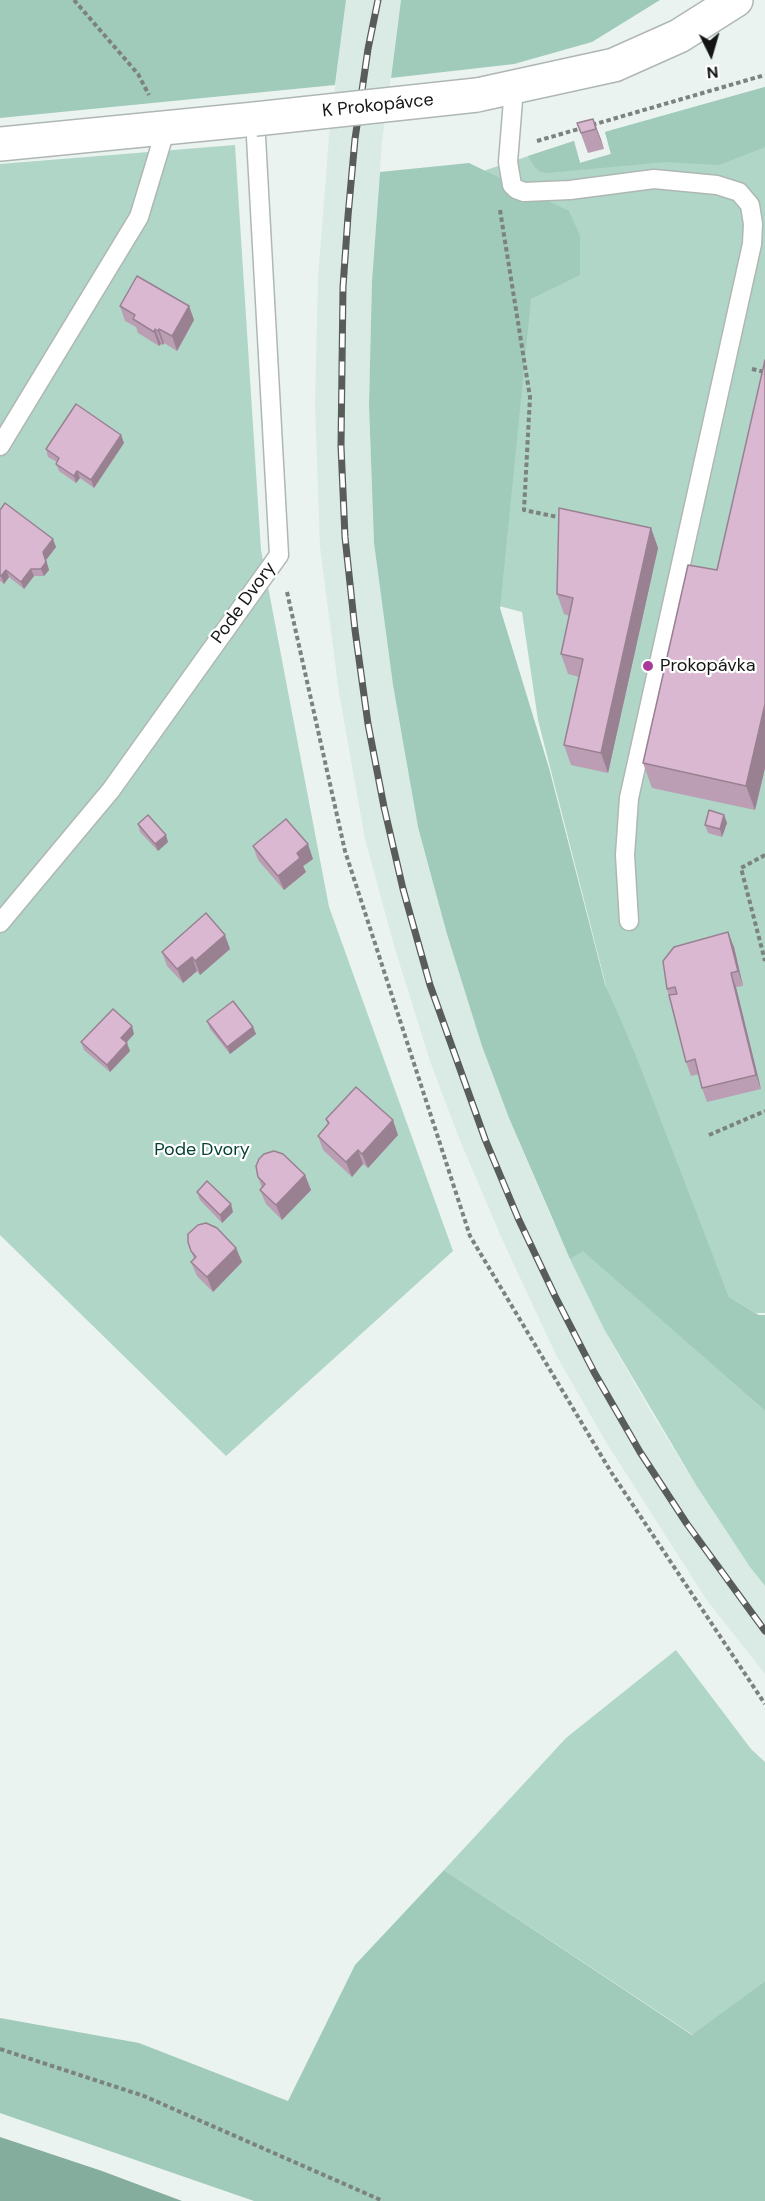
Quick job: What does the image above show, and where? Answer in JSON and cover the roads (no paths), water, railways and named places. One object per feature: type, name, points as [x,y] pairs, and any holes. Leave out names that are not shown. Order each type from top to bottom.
[{"type":"street","name":"K Prokopávce","points":[[0,144],[166,128],[256,130],[514,88],[614,65],[679,36],[736,0]]},
{"type":"lane","points":[[514,88],[508,162],[512,185],[524,192],[570,190],[654,179],[717,185],[739,192],[750,205],[753,224],[749,256],[629,798],[625,855],[629,921]]},
{"type":"lane","points":[[0,446],[139,217],[166,128]]},
{"type":"lane","name":"Pode Dvory","points":[[0,923],[111,790],[279,555],[256,130]]},
{"type":"railway","points":[[378,0],[368,49],[355,139],[348,216],[343,287],[341,446],[345,537],[368,724],[403,889],[430,985],[485,1139],[518,1218],[555,1296],[594,1372],[640,1452],[687,1524],[765,1631]]},
{"type":"place","name":"Prokopávka","points":[[648,666]]}]
